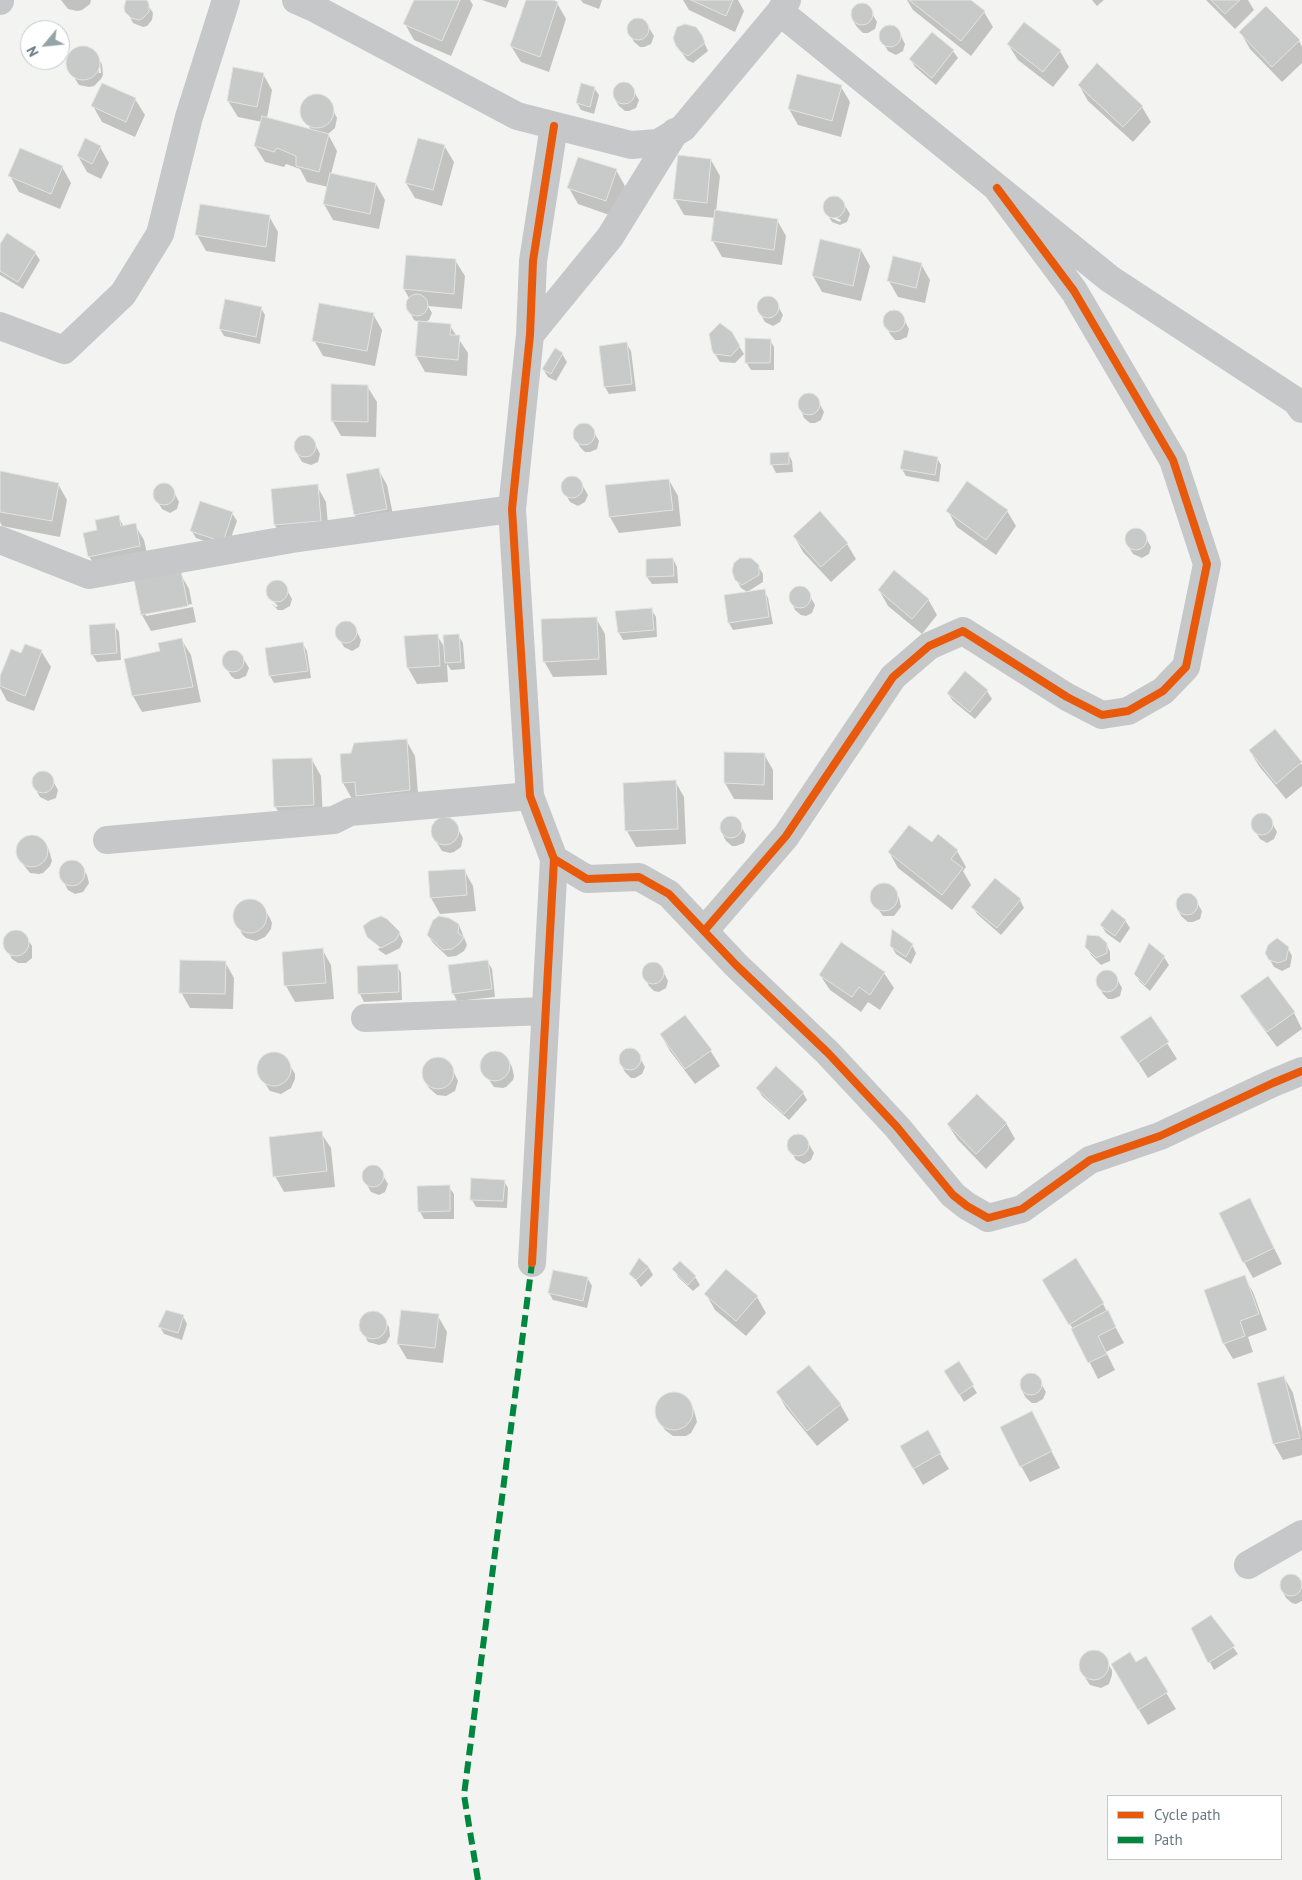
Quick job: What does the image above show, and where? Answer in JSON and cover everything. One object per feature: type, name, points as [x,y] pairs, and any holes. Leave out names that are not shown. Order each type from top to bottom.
[{"type":"street","points":[[0,326],[64,350],[123,294],[160,234],[189,117],[226,0]]},
{"type":"street","points":[[296,0],[517,116],[631,145],[658,142],[683,128],[784,6],[997,188],[1110,279],[1296,401],[1302,409]]},
{"type":"street","points":[[532,1263],[544,1011],[554,859],[530,796],[512,509],[530,335],[533,261],[554,126]]},
{"type":"street","points":[[530,335],[610,237],[675,132]]},
{"type":"street","points":[[704,931],[786,836],[893,677],[929,646],[963,631],[1067,697],[1102,715],[1128,711],[1137,706],[1162,691],[1186,666],[1207,564],[1173,460],[1074,291],[997,188]]},
{"type":"street","points":[[0,540],[89,575],[292,539],[512,509]]},
{"type":"street","points":[[107,840],[334,820],[350,812],[530,796]]},
{"type":"street","points":[[554,859],[587,879],[639,877],[669,894],[736,965],[828,1053],[898,1127],[953,1195],[967,1206],[988,1218],[1022,1209],[1090,1160],[1160,1136],[1302,1071]]},
{"type":"street","points":[[365,1018],[544,1011]]},
{"type":"street","points":[[1248,1565],[1302,1534]]},
{"type":"building","points":[[126,0],[147,0],[149,12],[139,20],[131,18],[125,12]]},
{"type":"building","points":[[414,0],[460,0],[442,41],[403,24]]},
{"type":"building","points":[[526,0],[553,0],[558,2],[540,57],[510,46]]},
{"type":"building","points":[[691,0],[733,0],[726,16]]},
{"type":"building","points":[[909,0],[971,0],[985,11],[961,41]]},
{"type":"building","points":[[1211,0],[1240,0],[1225,14]]},
{"type":"building","points":[[858,3],[866,3],[873,10],[873,18],[866,25],[858,25],[851,18],[851,10]]},
{"type":"building","points":[[1266,6],[1300,40],[1272,67],[1239,32]]},
{"type":"building","points":[[634,18],[642,18],[649,25],[649,33],[642,40],[634,40],[627,33],[627,25]]},
{"type":"building","points":[[1024,22],[1061,50],[1043,72],[1007,44]]},
{"type":"building","points":[[685,24],[696,27],[705,43],[688,56],[676,46],[673,38],[677,27]]},
{"type":"building","points":[[886,25],[894,25],[901,32],[901,40],[894,47],[886,47],[879,40],[879,32]]},
{"type":"building","points":[[932,32],[954,50],[932,78],[909,59]]},
{"type":"building","points":[[77,47],[89,47],[99,57],[99,69],[89,79],[77,79],[68,70],[70,70],[70,52]]},
{"type":"building","points":[[1097,63],[1143,106],[1123,127],[1078,85]]},
{"type":"building","points":[[233,67],[264,73],[257,107],[227,101]]},
{"type":"building","points":[[797,74],[842,85],[832,121],[788,109]]},
{"type":"building","points":[[624,82],[632,85],[635,93],[632,101],[624,104],[616,101],[613,93],[616,85]]},
{"type":"building","points":[[102,83],[136,98],[126,122],[91,106]]},
{"type":"building","points":[[581,83],[595,87],[590,107],[576,103]]},
{"type":"building","points":[[317,94],[329,99],[334,111],[329,123],[317,128],[305,123],[300,111],[305,99]]},
{"type":"building","points":[[262,116],[329,134],[319,172],[296,166],[296,156],[277,148],[274,152],[254,146]]},
{"type":"building","points":[[85,138],[101,146],[92,164],[77,156]]},
{"type":"building","points":[[418,138],[445,145],[433,190],[405,183]]},
{"type":"building","points":[[20,148],[63,166],[51,194],[8,176]]},
{"type":"building","points":[[678,155],[711,159],[707,203],[673,199]]},
{"type":"building","points":[[578,157],[617,169],[606,201],[567,188]]},
{"type":"building","points":[[330,173],[376,183],[370,214],[323,204]]},
{"type":"building","points":[[830,196],[838,196],[845,203],[845,211],[838,218],[830,218],[823,211],[823,203]]},
{"type":"building","points":[[200,204],[270,215],[266,247],[195,235]]},
{"type":"building","points":[[715,210],[778,219],[774,250],[711,241]]},
{"type":"building","points":[[7,233],[36,252],[18,282],[0,271],[0,244]]},
{"type":"building","points":[[820,239],[861,249],[853,286],[812,276]]},
{"type":"building","points":[[406,255],[456,259],[454,294],[403,289]]},
{"type":"building","points":[[893,256],[922,263],[916,288],[887,281]]},
{"type":"building","points":[[413,294],[421,294],[428,301],[428,309],[421,316],[413,316],[406,309],[406,301]]},
{"type":"building","points":[[768,296],[776,299],[779,307],[776,315],[768,318],[760,315],[757,307],[760,299]]},
{"type":"building","points":[[225,299],[262,307],[256,337],[219,329]]},
{"type":"building","points":[[319,303],[374,313],[367,351],[312,341]]},
{"type":"building","points":[[890,310],[898,310],[905,317],[905,325],[898,332],[890,332],[883,325],[883,317]]},
{"type":"building","points":[[418,321],[451,324],[450,335],[460,335],[458,360],[415,356]]},
{"type":"building","points":[[720,323],[732,332],[740,346],[731,356],[714,354],[712,350],[709,334]]},
{"type":"building","points":[[745,338],[771,339],[770,363],[745,363]]},
{"type":"building","points":[[627,342],[632,384],[604,387],[599,346]]},
{"type":"building","points":[[555,348],[563,353],[551,374],[542,369]]},
{"type":"building","points":[[331,384],[368,385],[368,422],[331,421]]},
{"type":"building","points":[[805,393],[813,393],[820,400],[820,408],[813,415],[805,415],[798,408],[798,400]]},
{"type":"building","points":[[580,423],[588,423],[595,430],[595,438],[588,445],[580,445],[573,438],[573,430]]},
{"type":"building","points":[[301,435],[309,435],[316,442],[316,450],[309,457],[301,457],[294,450],[294,442]]},
{"type":"building","points":[[904,450],[938,457],[935,475],[900,469]]},
{"type":"building","points":[[789,452],[789,464],[770,465],[770,453]]},
{"type":"building","points":[[379,468],[387,509],[354,515],[346,474]]},
{"type":"building","points":[[0,471],[59,483],[52,521],[0,512]]},
{"type":"building","points":[[568,476],[576,476],[583,483],[583,491],[576,498],[568,498],[561,491],[561,483]]},
{"type":"building","points":[[669,479],[673,510],[609,517],[605,485]]},
{"type":"building","points":[[967,481],[1008,510],[986,540],[946,511]]},
{"type":"building","points":[[164,483],[172,486],[175,494],[172,502],[164,505],[156,502],[153,494],[156,486]]},
{"type":"building","points":[[318,484],[321,521],[274,525],[271,489]]},
{"type":"building","points":[[200,501],[233,512],[223,542],[190,531]]},
{"type":"building","points":[[820,511],[848,543],[821,567],[793,536]]},
{"type":"building","points":[[119,515],[121,526],[136,523],[140,546],[88,557],[83,533],[97,530],[95,520]]},
{"type":"building","points":[[1132,528],[1140,528],[1147,535],[1147,543],[1140,550],[1132,550],[1125,543],[1125,535]]},
{"type":"building","points":[[673,558],[674,576],[646,577],[646,559]]},
{"type":"building","points":[[740,558],[751,558],[759,565],[759,575],[742,585],[735,580],[732,571],[734,563]]},
{"type":"building","points":[[894,570],[929,599],[912,619],[878,590]]},
{"type":"building","points":[[181,571],[188,606],[141,615],[134,580]]},
{"type":"building","points":[[273,580],[281,580],[288,587],[288,595],[281,602],[273,602],[266,595],[266,587]]},
{"type":"building","points":[[796,586],[804,586],[811,593],[811,601],[804,608],[796,608],[789,601],[789,593]]},
{"type":"building","points":[[765,589],[769,617],[728,623],[724,595]]},
{"type":"building","points":[[652,608],[654,630],[618,633],[615,611]]},
{"type":"building","points":[[597,617],[599,659],[543,662],[541,619]]},
{"type":"building","points":[[342,621],[350,621],[357,628],[357,636],[350,643],[342,643],[335,636],[335,628]]},
{"type":"building","points":[[115,623],[117,653],[91,655],[89,625]]},
{"type":"building","points":[[438,634],[440,666],[407,668],[404,636]]},
{"type":"building","points":[[459,634],[461,662],[445,663],[443,635]]},
{"type":"building","points":[[182,638],[193,687],[132,696],[124,659],[160,651],[158,643]]},
{"type":"building","points":[[303,642],[308,671],[269,676],[265,648]]},
{"type":"building","points":[[25,644],[42,650],[25,696],[0,686],[0,676],[11,649],[21,653]]},
{"type":"building","points":[[229,650],[237,650],[244,657],[244,665],[237,672],[229,672],[222,665],[222,657]]},
{"type":"building","points":[[965,671],[988,690],[970,712],[947,693]]},
{"type":"building","points":[[1275,729],[1302,762],[1276,784],[1249,750]]},
{"type":"building","points":[[407,739],[410,790],[356,796],[355,782],[342,783],[340,754],[351,753],[354,743]]},
{"type":"building","points":[[724,752],[765,753],[764,785],[724,783]]},
{"type":"building","points":[[312,758],[314,805],[274,807],[272,759]]},
{"type":"building","points":[[39,771],[47,771],[54,778],[54,786],[47,793],[39,793],[32,786],[32,778]]},
{"type":"building","points":[[676,780],[678,829],[625,831],[623,783]]},
{"type":"building","points":[[1258,813],[1266,813],[1273,820],[1273,828],[1266,835],[1258,835],[1251,828],[1251,820]]},
{"type":"building","points":[[727,816],[735,816],[742,823],[742,831],[735,838],[727,838],[720,831],[720,823]]},
{"type":"building","points":[[445,817],[455,821],[459,831],[455,841],[445,845],[435,841],[431,831],[435,821]]},
{"type":"building","points":[[909,825],[932,842],[938,834],[958,850],[951,859],[963,868],[942,895],[888,852]]},
{"type":"building","points":[[32,835],[44,839],[48,851],[44,863],[32,867],[20,863],[16,851],[20,839]]},
{"type":"building","points":[[72,860],[81,864],[85,873],[81,882],[72,886],[63,882],[59,873],[63,864]]},
{"type":"building","points":[[465,869],[467,895],[430,898],[428,871]]},
{"type":"building","points":[[995,878],[1021,899],[997,928],[971,907]]},
{"type":"building","points":[[884,883],[894,887],[898,897],[894,907],[884,911],[874,907],[870,897],[874,887]]},
{"type":"building","points":[[1183,893],[1191,893],[1198,900],[1198,908],[1191,915],[1183,915],[1176,908],[1176,900]]},
{"type":"building","points":[[250,899],[257,900],[262,904],[266,909],[266,923],[262,928],[257,932],[250,933],[243,932],[238,928],[234,923],[233,916],[234,909],[238,904],[243,900]]},
{"type":"building","points":[[1112,909],[1126,920],[1115,936],[1100,925]]},
{"type":"building","points":[[381,916],[387,919],[400,932],[396,940],[381,948],[367,937],[363,926]]},
{"type":"building","points":[[439,916],[449,918],[459,924],[458,933],[464,937],[452,949],[443,950],[427,935],[433,920]]},
{"type":"building","points":[[892,929],[913,944],[906,957],[890,946]]},
{"type":"building","points":[[16,930],[25,934],[29,943],[25,952],[16,956],[7,952],[3,943],[7,934]]},
{"type":"building","points":[[1087,935],[1099,936],[1107,943],[1107,953],[1096,958],[1085,947]]},
{"type":"building","points":[[1277,938],[1289,947],[1286,960],[1278,963],[1269,960],[1265,953],[1268,945]]},
{"type":"building","points":[[841,942],[885,972],[870,995],[859,987],[852,997],[819,975]]},
{"type":"building","points":[[1149,943],[1165,956],[1145,985],[1134,974]]},
{"type":"building","points":[[323,948],[326,983],[284,986],[282,952]]},
{"type":"building","points":[[180,960],[226,961],[225,994],[179,993]]},
{"type":"building","points":[[488,960],[492,989],[452,994],[448,965]]},
{"type":"building","points":[[649,962],[657,962],[664,969],[664,977],[657,984],[649,984],[642,977],[642,969]]},
{"type":"building","points":[[398,964],[399,992],[358,994],[357,966]]},
{"type":"building","points":[[1103,970],[1111,970],[1118,977],[1118,985],[1111,992],[1103,992],[1096,985],[1096,977]]},
{"type":"building","points":[[1268,976],[1295,1012],[1267,1032],[1240,996]]},
{"type":"building","points":[[685,1015],[712,1050],[685,1069],[660,1034]]},
{"type":"building","points":[[1151,1016],[1169,1042],[1138,1063],[1120,1037]]},
{"type":"building","points":[[626,1048],[634,1048],[641,1055],[641,1063],[634,1070],[626,1070],[619,1063],[619,1055]]},
{"type":"building","points":[[495,1051],[506,1055],[510,1066],[506,1077],[495,1081],[484,1077],[480,1066],[484,1055]]},
{"type":"building","points":[[274,1052],[281,1053],[286,1057],[290,1062],[290,1076],[286,1081],[281,1085],[274,1086],[267,1085],[262,1081],[258,1076],[257,1069],[258,1062],[262,1057],[267,1053]]},
{"type":"building","points":[[438,1057],[450,1061],[454,1073],[450,1085],[438,1089],[426,1085],[422,1073],[426,1061]]},
{"type":"building","points":[[776,1066],[804,1092],[784,1114],[756,1088]]},
{"type":"building","points":[[977,1094],[1007,1123],[976,1154],[947,1124]]},
{"type":"building","points":[[322,1131],[327,1171],[273,1177],[269,1137]]},
{"type":"building","points":[[794,1134],[802,1134],[809,1141],[809,1149],[802,1156],[794,1156],[787,1149],[787,1141]]},
{"type":"building","points":[[369,1165],[377,1165],[384,1172],[384,1180],[377,1187],[369,1187],[362,1180],[362,1172]]},
{"type":"building","points":[[471,1178],[505,1180],[503,1201],[470,1200]]},
{"type":"building","points":[[450,1185],[450,1211],[418,1212],[417,1186]]},
{"type":"building","points":[[1250,1198],[1274,1248],[1243,1263],[1219,1213]]},
{"type":"building","points":[[639,1258],[649,1267],[636,1280],[629,1274]]},
{"type":"building","points":[[1076,1258],[1104,1303],[1069,1325],[1042,1280]]},
{"type":"building","points":[[680,1261],[696,1276],[688,1285],[672,1269]]},
{"type":"building","points":[[726,1269],[758,1296],[736,1321],[704,1294]]},
{"type":"building","points":[[553,1270],[588,1277],[583,1301],[548,1293]]},
{"type":"building","points":[[1245,1275],[1259,1314],[1240,1321],[1245,1336],[1223,1344],[1204,1290]]},
{"type":"building","points":[[166,1310],[184,1315],[178,1333],[158,1327]]},
{"type":"building","points":[[401,1310],[439,1314],[435,1348],[397,1344]]},
{"type":"building","points":[[1108,1310],[1116,1327],[1098,1336],[1107,1354],[1088,1363],[1071,1329]]},
{"type":"building","points":[[373,1311],[383,1315],[387,1325],[383,1335],[373,1339],[363,1335],[359,1325],[363,1315]]},
{"type":"building","points":[[959,1361],[974,1385],[959,1395],[944,1371]]},
{"type":"building","points":[[809,1365],[841,1404],[807,1431],[776,1392]]},
{"type":"building","points":[[1027,1373],[1035,1373],[1042,1380],[1042,1388],[1035,1395],[1027,1395],[1020,1388],[1020,1380]]},
{"type":"building","points":[[1284,1376],[1300,1438],[1273,1444],[1257,1383]]},
{"type":"building","points":[[674,1392],[687,1398],[693,1411],[687,1424],[674,1430],[661,1424],[655,1411],[661,1398]]},
{"type":"building","points":[[1032,1411],[1052,1451],[1020,1467],[1000,1427]]},
{"type":"building","points":[[928,1430],[941,1453],[913,1469],[900,1446]]},
{"type":"building","points":[[1287,1574],[1295,1574],[1302,1581],[1302,1589],[1295,1596],[1287,1596],[1280,1589],[1280,1581]]},
{"type":"building","points":[[1211,1615],[1235,1646],[1208,1663],[1191,1628]]},
{"type":"building","points":[[1094,1650],[1105,1654],[1109,1665],[1105,1676],[1094,1680],[1083,1676],[1079,1665],[1083,1654]]},
{"type":"building","points":[[1130,1652],[1136,1662],[1146,1656],[1168,1692],[1138,1710],[1111,1664]]},
{"type":"marked path","points":[[478,1880],[464,1795],[532,1263]]},
{"type":"cycle path","points":[[532,1263],[554,859],[530,796],[512,509],[530,335],[533,261],[554,126]]},
{"type":"cycle path","points":[[704,931],[786,836],[893,677],[929,646],[963,631],[1067,697],[1102,715],[1128,711],[1163,691],[1186,667],[1207,564],[1173,460],[1074,291],[997,188]]},
{"type":"cycle path","points":[[554,859],[587,879],[639,877],[669,894],[736,965],[828,1053],[897,1127],[953,1195],[967,1206],[988,1218],[1022,1209],[1090,1160],[1160,1136],[1302,1071]]}]
